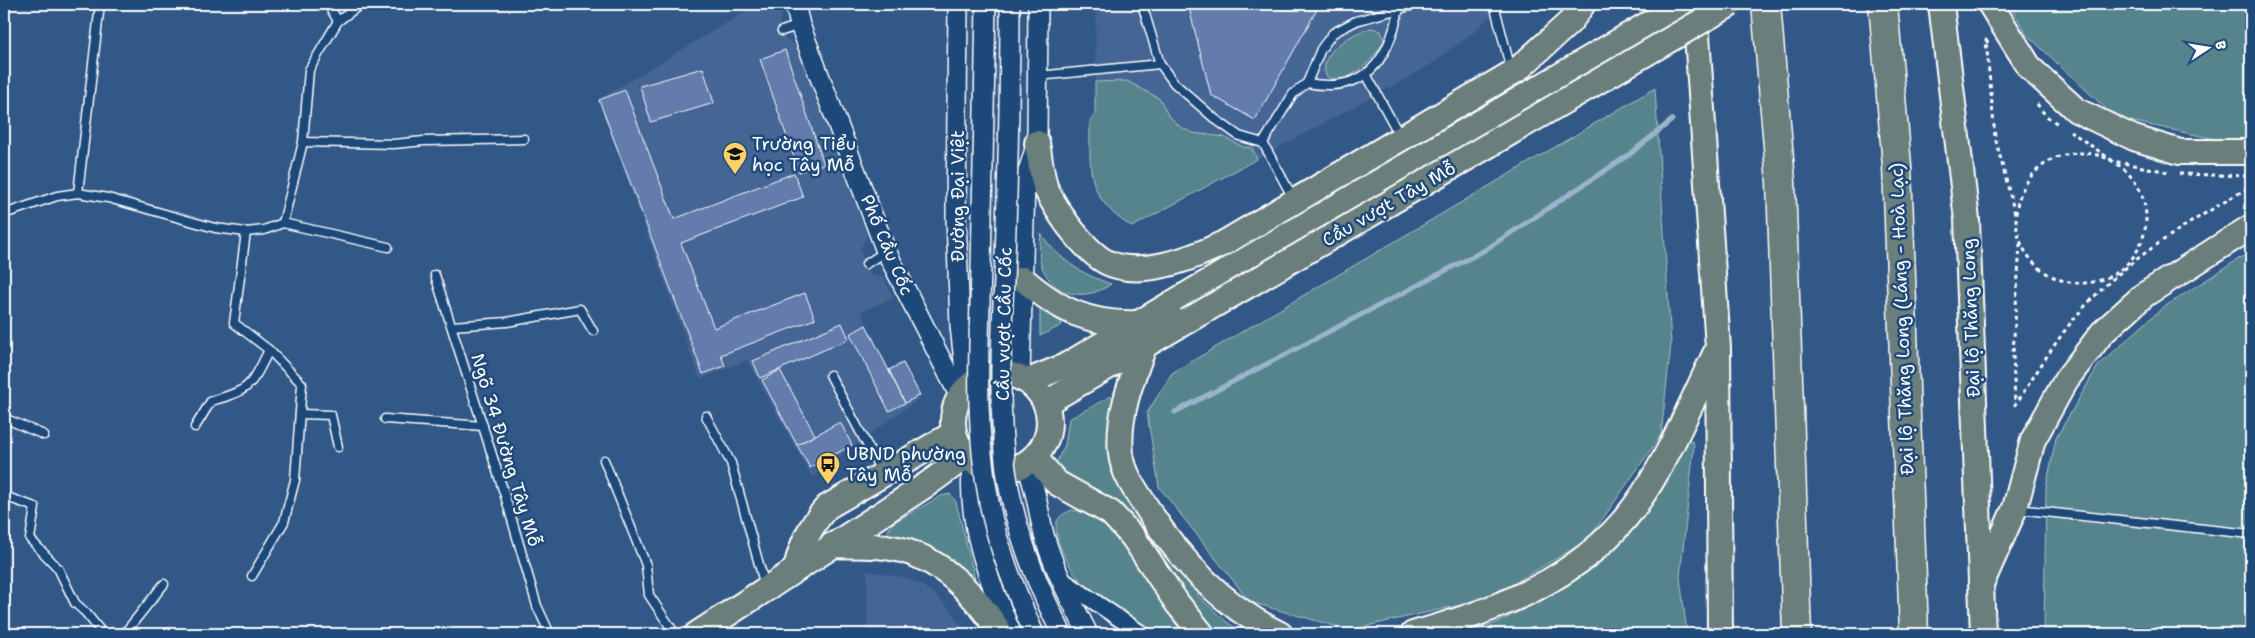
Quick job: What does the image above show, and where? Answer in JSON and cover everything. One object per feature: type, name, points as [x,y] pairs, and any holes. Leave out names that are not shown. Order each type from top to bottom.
[{"type":"highway","points":[[1766,4],[1781,182],[1797,634]]},
{"type":"highway","name":"Đại lộ Thăng Long (Láng - Hoà Lạc)","points":[[1883,4],[1897,166],[1914,634]]},
{"type":"main road","points":[[1037,144],[1046,188],[1064,218],[1091,251],[1107,262],[1124,267],[1143,268],[1193,258],[1224,243],[1512,73],[1571,21],[1583,4]]},
{"type":"main road","name":"Cầu vượt Tây Mỗ","points":[[1024,379],[1065,366],[1682,4]]},
{"type":"main road","points":[[1694,4],[1718,348],[1720,634]]},
{"type":"main road","name":"Cầu vượt Tây Mỗ","points":[[1046,404],[1731,4]]},
{"type":"main road","name":"Đại lộ Thăng Long","points":[[1941,4],[1967,220],[1983,634]]},
{"type":"main road","points":[[1990,4],[2030,68],[2076,110],[2134,138],[2180,152],[2251,152]]},
{"type":"main road","points":[[1982,584],[2015,508],[2033,440],[2066,380],[2102,333],[2144,295],[2251,227]]},
{"type":"main road","points":[[1023,279],[1054,304],[1095,320],[1117,324],[1138,323]]},
{"type":"main road","points":[[1144,347],[1130,387],[1121,432],[1121,455],[1128,476],[1157,526],[1205,582],[1253,621],[1280,634]]},
{"type":"main road","points":[[1413,634],[1466,619],[1521,596],[1558,576],[1613,532],[1635,507],[1655,475],[1718,348]]},
{"type":"main road","points":[[992,374],[1006,374],[1024,379],[1039,391],[1046,404],[1050,418],[1049,432],[1044,446],[1031,461],[1011,470],[994,470],[970,459],[954,433],[953,420],[964,392],[978,379],[992,374]]},
{"type":"main road","points":[[796,568],[802,543],[813,523],[827,507],[954,433]]},
{"type":"main road","points":[[698,634],[796,568],[970,459]]},
{"type":"main road","points":[[1031,461],[1057,483],[1111,513],[1134,537],[1177,603],[1202,634]]},
{"type":"main road","points":[[832,545],[887,547],[913,554],[939,567],[959,583],[1002,634]]},
{"type":"street","name":"Phố Cầu Cốc","points":[[795,4],[800,25],[886,251],[964,392]]},
{"type":"street","name":"Đường Đại Việt","points":[[958,4],[956,217],[964,392]]},
{"type":"street","name":"Cầu vượt Cầu Cốc","points":[[986,4],[978,371],[980,436],[985,477],[998,540],[1007,569],[1034,634]]},
{"type":"street","name":"Cầu vượt Cầu Cốc","points":[[1010,4],[1002,339],[1002,394],[1006,461],[1013,505],[1028,558],[1037,582],[1062,634]]},
{"type":"street","points":[[1024,379],[1023,279],[1025,182],[1037,144],[1038,4]]},
{"type":"street","points":[[970,459],[970,483],[977,532],[983,556],[1012,634]]},
{"type":"street","points":[[1031,461],[1045,537],[1060,579],[1088,634]]},
{"type":"street","points":[[1060,579],[1142,634]]},
{"type":"lane","points":[[78,193],[100,4]]},
{"type":"lane","points":[[328,4],[338,21]]},
{"type":"lane","points":[[283,223],[304,142],[309,70],[338,21],[362,4]]},
{"type":"lane","points":[[1142,4],[1160,64],[1174,83],[1215,119],[1239,136],[1263,143],[1295,201]]},
{"type":"lane","points":[[1263,143],[1293,94],[1307,83],[1321,50],[1333,34],[1356,21],[1417,4]]},
{"type":"lane","points":[[1494,4],[1512,73]]},
{"type":"lane","points":[[1307,83],[1326,87],[1341,85],[1374,69],[1387,50],[1399,9]]},
{"type":"lane","points":[[782,31],[800,25]]},
{"type":"lane","points":[[1038,76],[1160,64]]},
{"type":"lane","points":[[1366,74],[1401,139]]},
{"type":"lane","points":[[304,142],[394,144],[424,140],[524,139]]},
{"type":"lane","points":[[4,214],[56,196],[78,193],[108,198],[215,228],[246,232],[264,230],[283,223],[388,247]]},
{"type":"lane","points":[[246,232],[234,323],[269,350],[302,384],[295,480],[284,522],[252,576]]},
{"type":"lane","points":[[866,264],[886,251]]},
{"type":"lane","name":"Ngõ 34 Đường Tây Mỗ","points":[[435,274],[537,606],[550,634]]},
{"type":"lane","points":[[452,326],[507,322],[580,309],[593,331]]},
{"type":"lane","points":[[195,427],[210,401],[232,395],[252,384],[269,350]]},
{"type":"lane","points":[[830,375],[882,474]]},
{"type":"lane","points":[[300,414],[331,415],[338,447]]},
{"type":"lane","points":[[706,416],[731,463],[766,588]]},
{"type":"lane","points":[[4,418],[44,435]]},
{"type":"lane","points":[[385,419],[482,426]]},
{"type":"lane","points":[[604,460],[646,565],[649,595],[675,634]]},
{"type":"lane","points":[[4,496],[35,507],[30,539],[58,568],[75,604],[86,613],[102,634]]},
{"type":"lane","points":[[2015,508],[2251,534]]},
{"type":"lane","points":[[124,634],[164,584]]},
{"type":"path","points":[[1992,48],[1986,40],[1995,137],[2015,214],[2020,244],[2013,353],[2015,405],[2066,328],[2122,270],[2138,250],[2146,226],[2144,200],[2133,178],[2114,160],[2069,131]]},
{"type":"path","points":[[2034,100],[2046,116],[2061,126]]},
{"type":"path","points":[[2015,214],[2025,182],[2049,160],[2082,152],[2182,174],[2251,176]]},
{"type":"path","points":[[2020,244],[2046,275],[2085,284],[2122,270],[2157,243],[2251,186]]},
{"type":"shaded area","name":"Trường Tiểu học Tây Mỗ","points":[[758,4],[779,4],[782,13],[779,25],[786,40],[798,46],[867,235],[860,250],[870,275],[884,278],[893,298],[861,312],[889,368],[903,361],[921,397],[812,477],[747,360],[700,379],[598,100]]},
{"type":"shaded area","points":[[1096,4],[1503,4],[1474,32],[1429,66],[1132,227],[1116,217],[1098,197],[1090,173],[1090,121],[1095,114]]},
{"type":"shaded area","points":[[867,571],[903,577],[920,584],[950,609],[966,634],[867,634]]},
{"type":"green space","points":[[2009,4],[2251,4],[2251,139],[2234,143],[2116,118],[2027,35]]},
{"type":"green space","points":[[1372,28],[1381,31],[1384,41],[1367,63],[1360,70],[1343,78],[1334,79],[1326,76],[1325,67],[1332,51],[1347,39]]},
{"type":"green space","points":[[1127,81],[1160,99],[1168,115],[1180,127],[1193,133],[1224,137],[1243,147],[1252,148],[1257,159],[1132,227],[1106,205],[1098,193],[1093,182],[1090,154],[1090,121],[1095,114],[1095,82]]},
{"type":"green space","points":[[1655,88],[1671,344],[1661,435],[1588,540],[1487,599],[1349,630],[1250,602],[1159,487],[1147,413],[1172,373]]},
{"type":"green space","points":[[1041,234],[1072,265],[1090,276],[1111,284],[1101,290],[1081,294],[1062,290],[1053,284],[1046,276],[1040,261]]},
{"type":"green space","points":[[2251,251],[2251,634],[2044,634],[2046,488],[2056,438],[2098,366],[2161,309]]},
{"type":"green space","points":[[1040,310],[1061,322],[1062,325],[1040,336]]},
{"type":"green space","points":[[1111,396],[1113,398],[1110,429],[1143,520],[1168,558],[1198,596],[1228,623],[1245,634],[1216,634],[1212,631],[1190,603],[1131,515],[1056,468],[1057,461],[1065,445],[1069,419]]},
{"type":"green space","points":[[1689,440],[1693,442],[1694,446],[1680,577],[1687,634],[1578,634],[1550,630],[1463,634],[1496,623],[1543,600],[1585,573],[1619,539],[1684,441]]},
{"type":"green space","points":[[950,494],[956,502],[976,583],[889,536],[887,532],[893,523],[941,496]]},
{"type":"green space","points":[[1072,510],[1090,516],[1107,527],[1122,543],[1184,634],[1157,634],[1082,583],[1068,563],[1057,536],[1056,528],[1059,518]]},
{"type":"building","points":[[1188,4],[1320,4],[1255,120],[1211,95]]},
{"type":"building","points":[[785,50],[824,164],[799,172],[760,59]]},
{"type":"building","points":[[703,68],[714,103],[651,122],[640,86]]},
{"type":"building","points":[[625,90],[674,219],[794,173],[803,197],[681,243],[714,328],[805,293],[815,319],[721,355],[725,366],[703,374],[599,100]]},
{"type":"building","points":[[842,323],[849,339],[760,378],[753,361]]},
{"type":"building","points":[[866,325],[905,403],[889,411],[850,334]]},
{"type":"building","points":[[903,363],[920,395],[905,403],[889,370]]},
{"type":"building","points":[[780,370],[815,435],[797,445],[762,380]]},
{"type":"building","points":[[840,422],[852,445],[810,468],[797,445]]},
{"type":"waterway","points":[[1175,412],[1485,250],[1630,154],[1672,120]]},
{"type":"place","name":"Trường Tiểu học Tây Mỗ","points":[[735,175]]},
{"type":"place","name":"UBND phường Tây Mỗ","points":[[828,485]]}]
